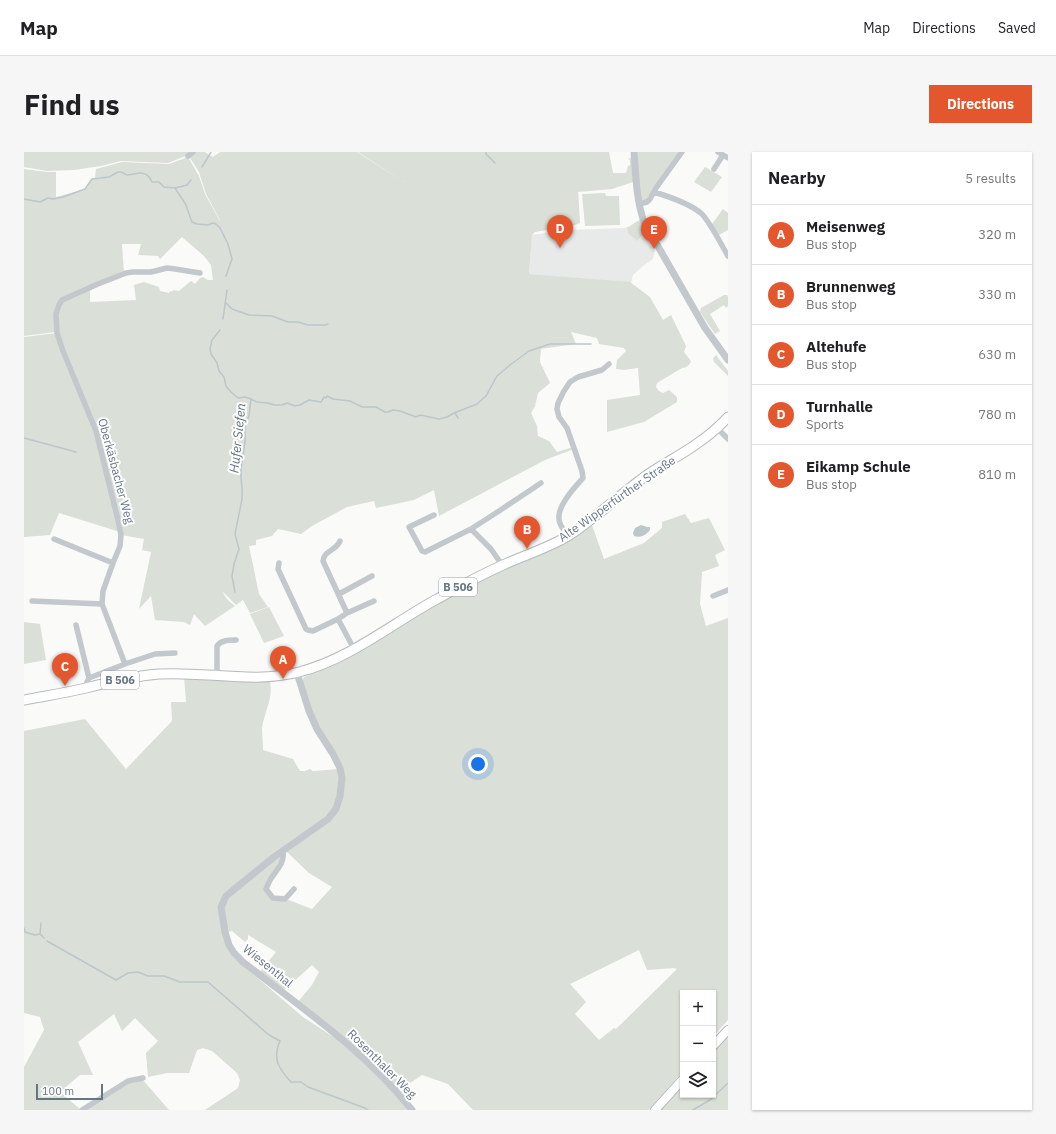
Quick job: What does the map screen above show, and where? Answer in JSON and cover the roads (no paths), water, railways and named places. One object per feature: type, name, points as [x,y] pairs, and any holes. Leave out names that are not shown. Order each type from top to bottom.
[{"type":"main road","name":"Alte Wipperfürther Straße","points":[[24,700],[84,689],[122,679],[158,674],[183,673],[260,677],[297,673],[319,667],[354,649],[471,580],[568,536],[640,480],[695,446],[718,428],[728,417]]},
{"type":"main road","points":[[716,1043],[728,1030]]},
{"type":"main road","points":[[655,1110],[680,1082]]},
{"type":"street","points":[[634,152],[636,185],[644,222],[705,328],[728,360]]},
{"type":"street","points":[[639,204],[647,202],[682,152]]},
{"type":"street","points":[[714,169],[723,155]]},
{"type":"street","points":[[654,192],[691,207],[699,212],[706,219],[728,256]]},
{"type":"street","name":"Oberkäsbacher Weg","points":[[102,604],[103,592],[120,546],[121,535],[96,431],[56,333],[56,314],[58,305],[62,300],[126,273],[151,272],[167,268],[175,268],[200,273]]},
{"type":"street","points":[[568,536],[559,520],[559,513],[563,504],[583,478],[567,428],[559,417],[558,403],[570,382],[578,377],[602,370],[610,364]]},
{"type":"street","points":[[718,428],[728,439]]},
{"type":"street","points":[[434,515],[409,527],[422,551],[425,552],[499,512],[541,483]]},
{"type":"street","points":[[470,529],[491,549],[502,565]]},
{"type":"street","points":[[54,539],[113,563]]},
{"type":"street","points":[[340,541],[338,547],[325,554],[323,561],[347,613]]},
{"type":"street","points":[[279,563],[278,569],[306,629],[308,630],[313,631],[374,601]]},
{"type":"street","points":[[338,594],[372,576]]},
{"type":"street","points":[[712,596],[728,590]]},
{"type":"street","points":[[32,601],[102,604],[125,664]]},
{"type":"street","points":[[338,618],[354,649]]},
{"type":"street","points":[[76,625],[89,678],[84,689]]},
{"type":"street","points":[[217,675],[217,646],[223,641],[236,640]]},
{"type":"street","points":[[89,678],[155,654],[176,653]]},
{"type":"street","name":"Wiesenthal","points":[[297,673],[309,711],[317,729],[338,764],[342,778],[340,796],[336,809],[328,819],[274,857],[226,896],[221,907],[225,932],[229,945],[234,953],[243,962],[336,1034]]},
{"type":"street","points":[[283,851],[284,857],[280,866],[270,880],[266,889],[273,898],[285,899],[294,889]]},
{"type":"street","name":"Rosenthaler Weg","points":[[336,1034],[379,1073],[412,1110]]},
{"type":"street","points":[[82,1110],[128,1081],[143,1078]]},
{"type":"waterway","points":[[202,167],[211,152]]},
{"type":"waterway","points":[[486,152],[486,154],[495,163]]},
{"type":"waterway","points":[[24,199],[40,202],[48,198],[53,199],[63,197],[85,189],[92,179],[109,177],[118,172],[127,175],[143,173],[149,176],[152,182],[159,182],[164,187],[175,188],[187,185],[191,180]]},
{"type":"waterway","name":"Hufer Siefen","points":[[175,188],[186,205],[192,222],[208,225],[213,223],[220,228],[228,244],[232,259],[226,276]]},
{"type":"waterway","name":"Hufer Siefen","points":[[223,319],[227,290]]},
{"type":"waterway","points":[[225,302],[232,309],[249,315],[272,316],[288,322],[298,322],[308,325],[328,324]]},
{"type":"waterway","name":"Hufer Siefen","points":[[220,330],[212,340],[210,349],[211,354],[217,363],[219,371],[224,377],[226,386],[231,392],[238,398],[245,397],[251,399],[249,416],[245,425],[245,442],[241,469],[242,499],[235,534],[239,549],[232,576],[235,592]]},
{"type":"waterway","points":[[251,399],[257,402],[274,405],[282,405],[287,403],[295,406],[309,400],[321,402],[324,397],[326,398],[327,396],[333,399],[350,401],[362,407],[376,407],[385,412],[393,410],[416,417],[420,415],[439,419],[477,404],[486,396],[497,376],[529,351],[550,344],[591,344]]},
{"type":"waterway","points":[[455,413],[458,418]]},
{"type":"waterway","points":[[24,438],[76,452]]},
{"type":"waterway","points":[[40,934],[41,923]]},
{"type":"waterway","points":[[24,928],[25,932],[35,935],[40,934],[44,938]]},
{"type":"waterway","points":[[47,941],[116,980],[128,973],[138,972],[148,976],[164,976],[180,982],[208,982],[269,1035],[280,1041],[277,1053],[278,1063],[283,1073],[291,1082],[301,1082],[308,1087],[368,1110]]},
{"type":"waterway","points":[[693,1110],[710,1100],[728,1083]]},
{"type":"place","name":"Turnhalle","points":[[560,248]]},
{"type":"place","name":"Eikamp Schule","points":[[654,249]]},
{"type":"place","name":"Brunnenweg","points":[[527,549]]},
{"type":"place","name":"Meisenweg","points":[[283,679]]},
{"type":"place","name":"Altehufe","points":[[65,686]]}]
